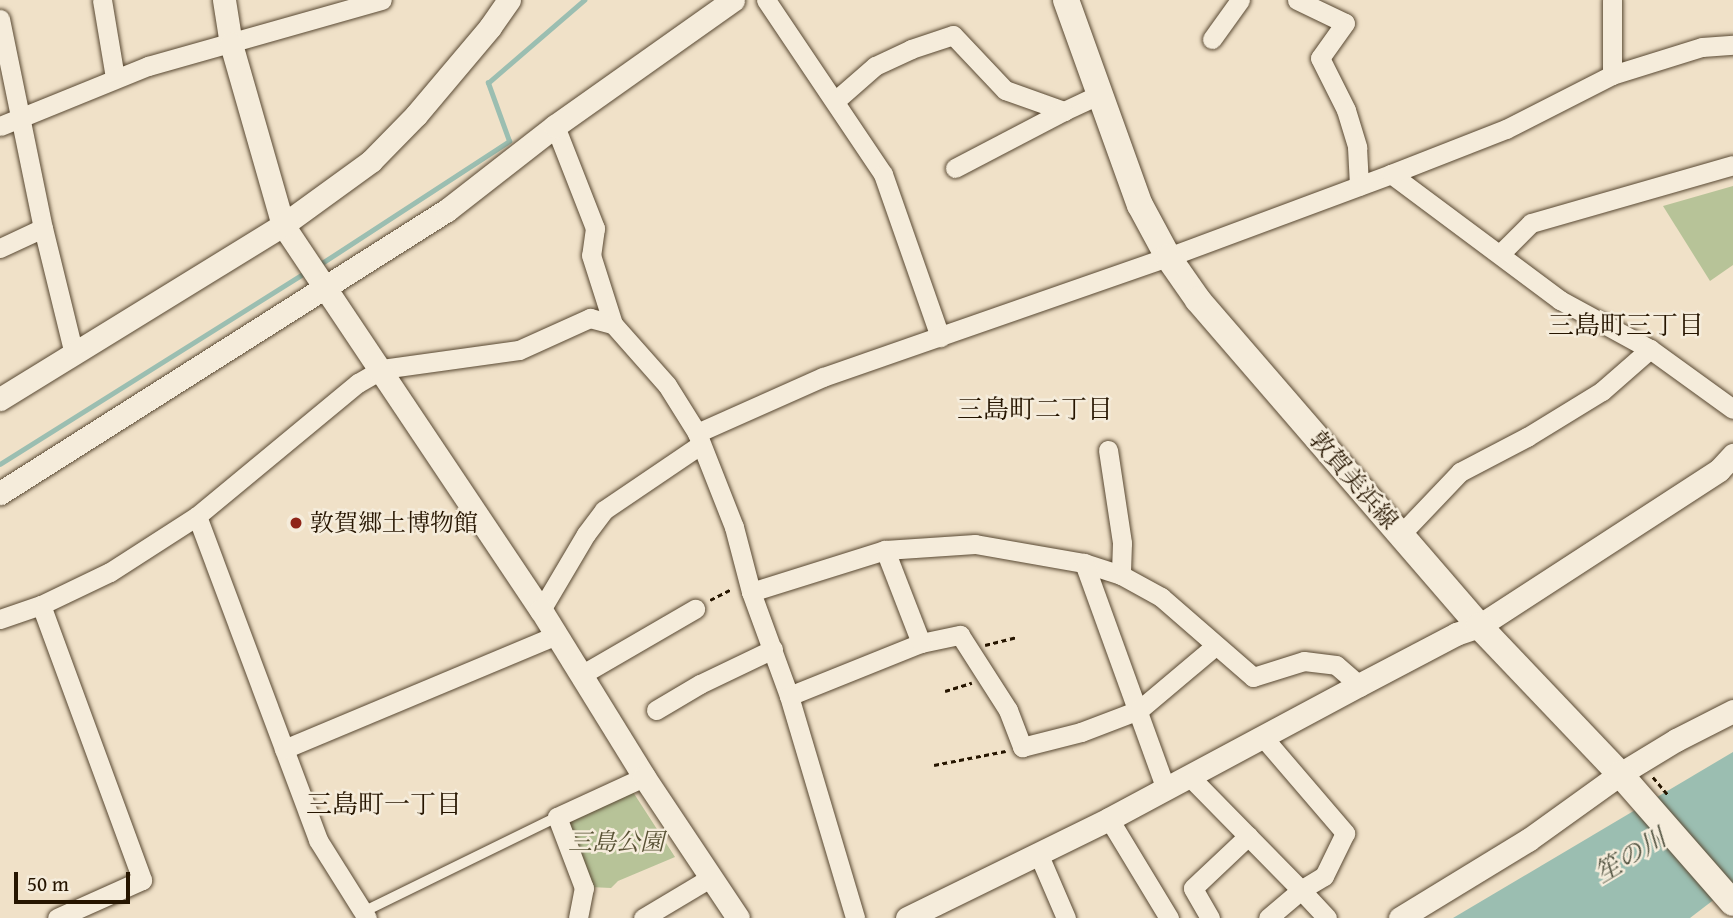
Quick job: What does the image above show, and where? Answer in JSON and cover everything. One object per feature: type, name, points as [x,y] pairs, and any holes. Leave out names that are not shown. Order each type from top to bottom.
[{"type":"main road","name":"敦賀美浜線","points":[[1066,0],[1098,95],[1140,205],[1168,257],[1228,337],[1479,626],[1620,774],[1733,902]]},
{"type":"street","points":[[102,0],[115,78]]},
{"type":"street","points":[[224,0],[231,44],[283,225],[541,610],[644,777],[738,918]]},
{"type":"street","points":[[0,126],[115,78],[382,0]]},
{"type":"street","points":[[0,399],[283,225],[371,160],[416,115],[491,27],[509,0]]},
{"type":"street","points":[[0,493],[316,275],[446,210],[555,126],[733,0]]},
{"type":"street","points":[[766,0],[883,174],[940,337]]},
{"type":"street","points":[[1212,39],[1240,0]]},
{"type":"street","points":[[1297,0],[1345,23],[1320,58],[1346,110],[1357,147],[1359,186]]},
{"type":"street","points":[[1612,0],[1612,75]]},
{"type":"street","points":[[0,19],[43,228],[74,354]]},
{"type":"street","points":[[835,101],[876,66],[911,49],[953,36],[1005,90],[1064,111]]},
{"type":"street","points":[[541,610],[586,534],[604,510],[698,439],[823,377],[1168,257],[1391,174],[1506,129],[1612,75],[1702,47],[1733,45]]},
{"type":"street","points":[[955,168],[1098,95]]},
{"type":"street","points":[[555,126],[595,228],[591,254],[613,324],[667,385],[698,439],[734,527],[750,587],[789,696],[855,918]]},
{"type":"street","points":[[1500,254],[1531,223],[1733,165]]},
{"type":"street","points":[[1391,174],[1560,300],[1650,349],[1733,409]]},
{"type":"street","points":[[0,248],[43,228]]},
{"type":"street","points":[[0,619],[41,605],[110,572],[197,516],[358,383],[382,369],[519,349],[590,318],[613,324]]},
{"type":"street","points":[[1401,534],[1460,472],[1527,437],[1602,391],[1650,349]]},
{"type":"street","points":[[1108,450],[1122,543],[1121,575]]},
{"type":"street","points":[[907,918],[1109,819],[1456,634],[1479,626],[1719,470],[1733,456]]},
{"type":"street","points":[[197,516],[318,840],[365,915]]},
{"type":"street","points":[[750,587],[885,550],[975,544],[1084,563],[1121,575],[1161,597],[1253,677],[1304,661],[1336,665],[1359,685]]},
{"type":"street","points":[[885,550],[921,643]]},
{"type":"street","points":[[1084,563],[1166,789]]},
{"type":"street","points":[[41,605],[142,880],[57,918]]},
{"type":"street","points":[[581,675],[695,609]]},
{"type":"street","points":[[284,748],[556,635]]},
{"type":"street","points":[[789,696],[921,643],[960,635],[1008,710],[1023,747],[1081,732],[1139,710],[1215,646]]},
{"type":"street","points":[[656,710],[700,684],[773,649]]},
{"type":"street","points":[[1400,918],[1528,840],[1620,774],[1676,740],[1733,711]]},
{"type":"street","points":[[1262,736],[1345,832],[1324,876],[1301,890],[1268,918]]},
{"type":"street","points":[[1189,776],[1327,918]]},
{"type":"street","points":[[578,918],[584,888],[557,817],[644,777]]},
{"type":"street","points":[[1109,819],[1165,917]]},
{"type":"street","points":[[1210,918],[1193,888],[1248,836]]},
{"type":"street","points":[[1038,853],[1066,918]]},
{"type":"street","points":[[643,918],[710,878]]},
{"type":"lane","points":[[365,915],[557,817]]},
{"type":"path","points":[[695,609],[718,594],[750,587]]},
{"type":"path","points":[[969,649],[1017,637]]},
{"type":"path","points":[[945,691],[990,678]]},
{"type":"path","points":[[934,765],[1023,747]]},
{"type":"green space","points":[[1733,186],[1733,265],[1710,281],[1663,206]]},
{"type":"green space","name":"三島公園","points":[[633,792],[675,857],[618,881],[611,888],[590,887],[567,824]]},
{"type":"water","name":"笙の川","points":[[1733,752],[1733,885],[1690,918],[1453,918]]},
{"type":"waterway","points":[[319,265],[509,141],[488,83],[584,0]]},
{"type":"waterway","points":[[0,464],[305,273]]},
{"type":"place","name":"敦賀郷土博物館","points":[[296,523]]},
{"type":"district","name":"三島町三丁目","points":[[1626,325]]},
{"type":"district","name":"三島町二丁目","points":[[1035,409]]},
{"type":"district","name":"三島町一丁目","points":[[384,804]]}]
